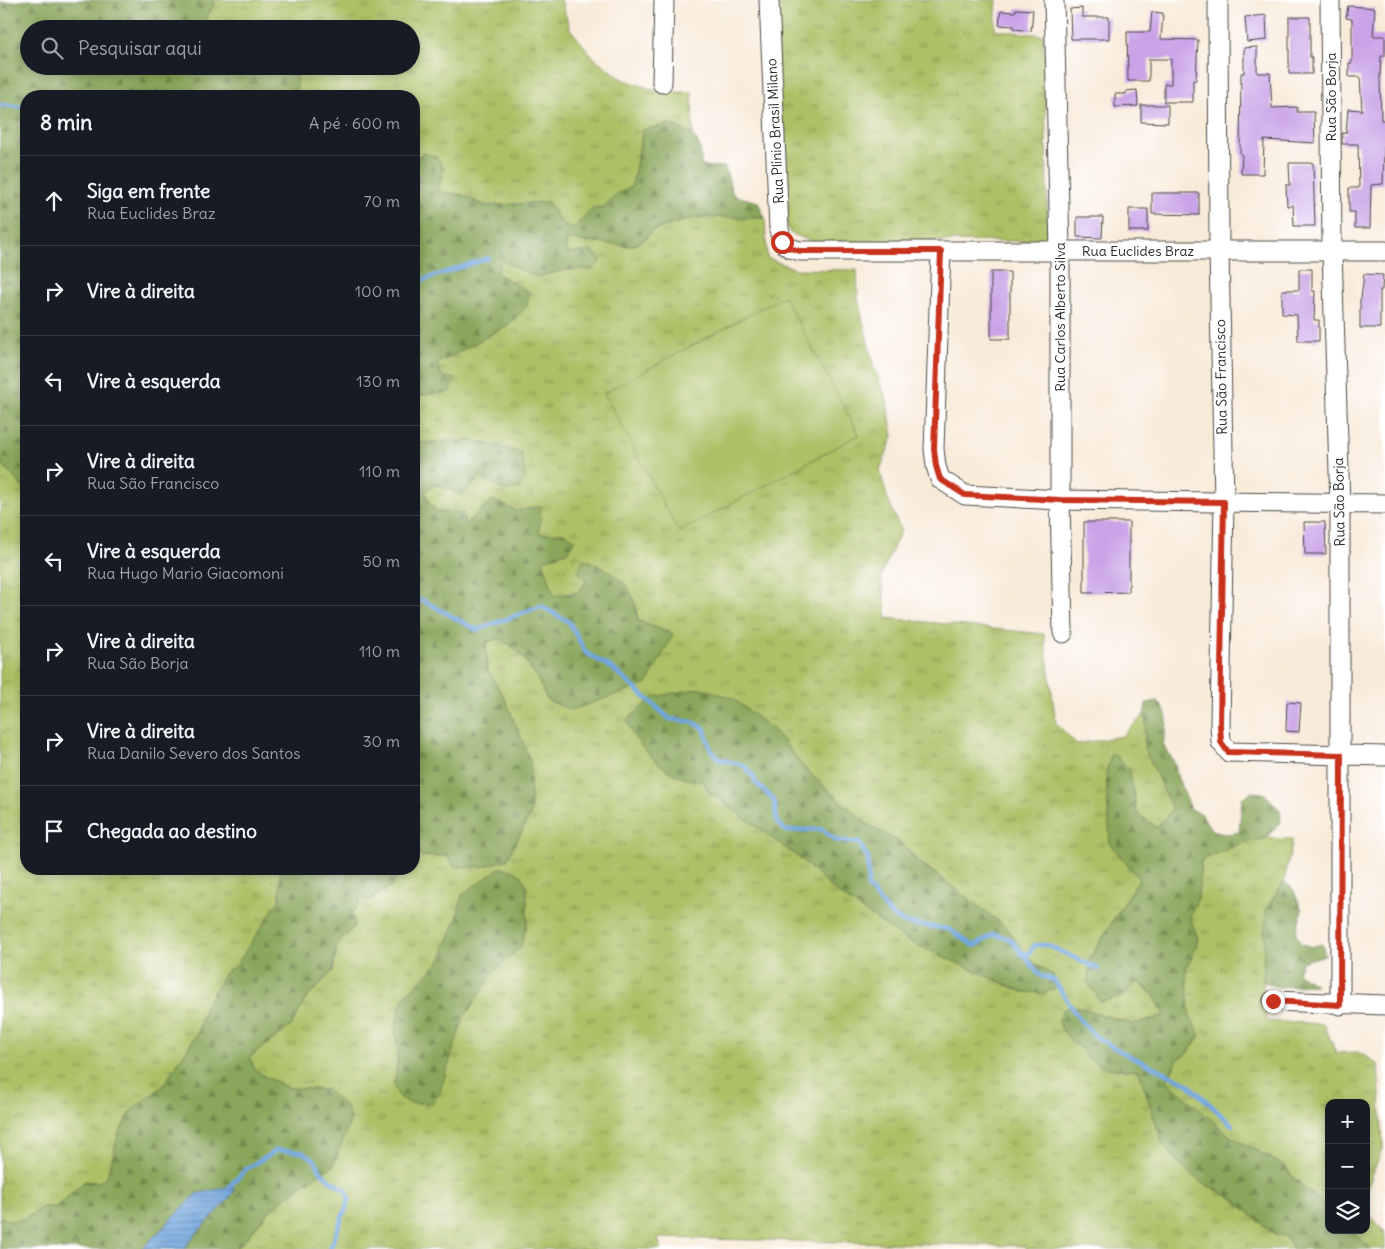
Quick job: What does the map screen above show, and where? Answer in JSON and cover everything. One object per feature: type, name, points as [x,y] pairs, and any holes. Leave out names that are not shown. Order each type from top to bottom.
[{"type":"street","points":[[662,83],[664,0]]},
{"type":"street","name":"Rua Plínio Brasil Milano","points":[[769,0],[779,229],[782,242],[790,248],[800,251]]},
{"type":"street","name":"Rua Carlos Alberto Silva","points":[[1054,0],[1060,251],[1060,500],[1063,634]]},
{"type":"street","name":"Rua São Francisco","points":[[1218,0],[1219,251],[1224,502],[1221,742],[1228,752],[1341,755]]},
{"type":"street","name":"Rua São Borja","points":[[1330,0],[1332,251],[1340,504],[1340,1005]]},
{"type":"street","name":"Rua Euclides Braz","points":[[800,251],[1385,251]]},
{"type":"street","points":[[941,251],[934,449],[940,479],[965,495],[1060,500],[1385,504]]},
{"type":"street","points":[[1341,755],[1385,756]]},
{"type":"street","points":[[1273,1001],[1340,1005],[1385,1005]]},
{"type":"green space","points":[[30,0],[215,0],[206,20],[20,20],[20,75],[296,75],[297,83],[295,90],[20,90],[20,484],[3,465],[0,457],[0,3]]},
{"type":"green space","points":[[215,0],[561,0],[570,29],[594,58],[622,79],[659,92],[692,92],[693,135],[670,124],[643,130],[632,186],[613,197],[604,207],[592,209],[574,228],[562,225],[548,202],[485,206],[463,195],[438,192],[443,167],[423,153],[420,155],[420,90],[295,90],[294,75],[420,75],[420,20],[206,20]]},
{"type":"green space","points":[[775,0],[997,0],[995,30],[1044,35],[1048,241],[813,242],[790,233],[782,211]]},
{"type":"green space","points":[[670,124],[691,134],[700,149],[701,166],[725,167],[733,195],[758,202],[765,218],[697,217],[651,231],[645,239],[632,246],[566,240],[568,253],[593,251],[602,260],[592,269],[564,270],[537,277],[502,261],[496,273],[529,292],[527,306],[508,325],[437,364],[442,376],[455,379],[449,392],[420,395],[420,155],[423,153],[435,156],[443,167],[438,192],[463,195],[485,206],[548,202],[562,225],[574,228],[592,208],[604,207],[613,197],[632,186],[643,130]]},
{"type":"green space","points":[[697,217],[765,218],[767,258],[796,269],[857,270],[858,299],[874,368],[887,400],[893,436],[880,470],[887,497],[901,531],[881,575],[887,618],[1044,634],[1056,723],[1077,744],[1122,736],[1144,715],[1146,722],[1145,747],[1172,809],[1157,828],[1137,813],[1129,768],[1110,843],[1139,879],[1089,960],[1122,997],[1137,981],[1154,996],[1166,1016],[1132,1024],[1074,1006],[1059,1021],[1063,1032],[1095,1063],[1106,1068],[1139,1071],[1162,1142],[1201,1182],[1232,1198],[1275,1235],[1286,1236],[1293,1249],[1026,1249],[1025,1246],[658,1238],[661,1249],[235,1249],[269,1212],[291,1193],[333,1166],[327,1090],[289,1088],[265,1077],[254,1069],[250,1057],[292,1025],[305,1000],[333,971],[337,945],[355,926],[351,912],[356,909],[361,898],[392,886],[397,875],[420,875],[420,855],[447,856],[506,701],[487,669],[486,643],[499,638],[508,643],[528,664],[547,700],[673,634],[638,621],[633,598],[625,585],[605,569],[584,559],[586,581],[579,592],[554,597],[543,560],[568,551],[564,533],[539,534],[540,507],[516,511],[492,500],[465,525],[463,513],[438,512],[429,504],[425,491],[437,484],[462,495],[471,440],[420,443],[420,395],[449,392],[436,364],[508,325],[529,292],[496,273],[502,260],[537,277],[564,270],[592,269],[593,251],[568,253],[566,240],[632,246],[645,239],[651,231]],"holes":[[[775,731],[804,768],[867,824],[901,843],[917,860],[1003,925],[1034,963],[1054,976],[836,892],[802,860],[708,791],[703,781],[681,777]]]},
{"type":"green space","points":[[784,296],[859,435],[679,532],[604,393]]},
{"type":"green space","points":[[471,440],[521,452],[526,478],[518,489],[505,491],[481,477],[462,495],[437,484],[425,491],[429,504],[438,512],[463,512],[465,525],[492,500],[516,511],[541,506],[539,534],[564,533],[575,539],[568,551],[543,560],[554,596],[579,592],[586,581],[578,571],[583,559],[605,569],[625,585],[634,601],[638,621],[673,634],[647,684],[571,710],[547,700],[528,664],[508,643],[499,638],[486,643],[487,669],[506,701],[530,760],[531,813],[507,860],[482,867],[455,867],[447,856],[420,855],[420,443]]},
{"type":"green space","points":[[0,457],[3,465],[20,484],[20,875],[280,875],[280,899],[236,966],[225,973],[205,1007],[198,1032],[163,1086],[132,1110],[119,1133],[108,1175],[98,1183],[85,1181],[56,1207],[43,1207],[22,1221],[9,1221],[0,1216]]},
{"type":"green space","points":[[701,688],[732,698],[775,731],[804,768],[867,824],[901,843],[917,860],[1003,925],[1034,963],[1054,976],[1056,987],[1046,993],[1023,992],[908,941],[836,892],[802,860],[708,791],[703,781],[680,777],[656,761],[635,737],[627,720],[654,697]]},
{"type":"green space","points":[[1157,701],[1165,711],[1167,726],[1163,744],[1175,764],[1177,776],[1191,809],[1202,814],[1212,829],[1226,834],[1239,832],[1242,798],[1252,792],[1264,793],[1280,810],[1281,822],[1267,838],[1244,842],[1201,860],[1198,896],[1190,917],[1198,939],[1192,958],[1186,968],[1189,1015],[1200,1035],[1187,1054],[1177,1060],[1167,1081],[1230,1136],[1285,1166],[1292,1176],[1325,1206],[1325,1234],[1355,1234],[1371,1249],[1293,1249],[1286,1236],[1275,1235],[1232,1198],[1201,1182],[1175,1160],[1162,1142],[1139,1071],[1106,1068],[1095,1063],[1063,1032],[1059,1021],[1062,1010],[1074,1006],[1132,1024],[1165,1016],[1154,996],[1138,981],[1122,997],[1101,1002],[1088,983],[1089,960],[1139,879],[1110,843],[1106,774],[1111,753],[1129,768],[1137,813],[1157,828],[1172,809],[1144,747],[1146,703]]},
{"type":"green space","points":[[1267,838],[1293,839],[1284,882],[1266,909],[1263,982],[1267,1021],[1324,1024],[1336,1053],[1358,1052],[1378,1064],[1383,1146],[1370,1182],[1370,1099],[1325,1099],[1325,1206],[1292,1176],[1285,1166],[1230,1136],[1167,1081],[1177,1060],[1187,1054],[1200,1035],[1189,1015],[1186,968],[1192,958],[1198,939],[1190,917],[1198,896],[1201,860],[1244,842]]},
{"type":"green space","points":[[500,868],[512,870],[522,876],[527,887],[527,924],[521,947],[496,970],[464,1017],[439,1094],[432,1103],[410,1103],[400,1098],[394,1087],[398,1053],[395,1031],[400,1007],[405,996],[439,962],[457,918],[462,895]]},
{"type":"green space","points":[[280,875],[397,875],[392,886],[370,900],[361,898],[356,909],[351,912],[355,925],[337,945],[333,970],[305,1000],[292,1025],[250,1057],[254,1069],[265,1077],[289,1088],[327,1090],[346,1107],[351,1119],[333,1166],[300,1186],[270,1210],[235,1249],[184,1249],[235,1190],[196,1194],[142,1249],[0,1249],[0,1216],[9,1221],[22,1221],[43,1207],[56,1207],[85,1181],[98,1183],[108,1175],[119,1133],[132,1110],[163,1086],[198,1032],[205,1007],[225,973],[236,966],[280,899]]},
{"type":"green space","points":[[1284,882],[1293,889],[1302,910],[1296,933],[1300,943],[1311,947],[1322,944],[1325,955],[1302,962],[1298,973],[1316,985],[1278,987],[1263,982],[1266,909]]},
{"type":"green space","points":[[1370,1215],[1385,1232],[1385,1249],[1371,1249],[1355,1234],[1370,1234]]},
{"type":"water","points":[[230,1186],[235,1190],[184,1249],[142,1249],[196,1194]]},
{"type":"building","points":[[1348,6],[1375,8],[1373,36],[1385,36],[1385,56],[1381,56],[1380,77],[1381,120],[1385,120],[1383,184],[1371,185],[1370,228],[1355,228],[1355,212],[1349,212],[1349,188],[1359,188],[1358,144],[1342,144],[1342,133],[1346,133],[1348,109],[1362,110],[1360,77],[1349,77],[1349,63],[1352,63],[1352,19],[1346,18]]},
{"type":"building","points":[[1082,8],[1082,17],[1109,17],[1109,39],[1071,39],[1070,9]]},
{"type":"building","points":[[1016,9],[1033,10],[1031,31],[1014,29],[1014,26],[999,25],[1001,11],[1015,12]]},
{"type":"building","points":[[1152,12],[1163,13],[1161,39],[1198,40],[1196,80],[1193,80],[1193,102],[1164,102],[1164,84],[1171,84],[1171,59],[1149,59],[1149,81],[1128,81],[1127,32],[1150,32]]},
{"type":"building","points":[[1266,15],[1267,40],[1247,42],[1245,17]]},
{"type":"building","points":[[1289,17],[1310,17],[1312,74],[1289,74]]},
{"type":"building","points":[[1257,47],[1257,73],[1270,73],[1272,108],[1297,107],[1297,112],[1314,112],[1315,143],[1264,140],[1263,174],[1241,174],[1241,73],[1244,73],[1244,48]]},
{"type":"building","points":[[1137,90],[1138,106],[1115,107],[1115,94],[1126,94],[1126,91]]},
{"type":"building","points":[[1141,105],[1168,105],[1168,123],[1141,122]]},
{"type":"building","points":[[1289,163],[1313,163],[1315,226],[1294,226],[1293,205],[1287,206],[1286,185],[1290,185]]},
{"type":"building","points":[[1152,193],[1199,193],[1199,215],[1152,214]]},
{"type":"building","points":[[1129,209],[1148,209],[1148,231],[1129,231]]},
{"type":"building","points":[[1077,217],[1103,217],[1102,238],[1077,237]]},
{"type":"building","points":[[1299,269],[1312,269],[1312,291],[1315,291],[1314,320],[1319,320],[1319,341],[1298,341],[1297,315],[1282,314],[1282,290],[1299,290]]},
{"type":"building","points":[[991,272],[1010,272],[1010,339],[991,339]]},
{"type":"building","points":[[1364,274],[1383,275],[1382,290],[1380,290],[1380,328],[1360,328],[1360,299]]},
{"type":"building","points":[[1084,522],[1129,522],[1129,592],[1084,593]]},
{"type":"building","points":[[1304,522],[1325,522],[1326,554],[1305,554]]},
{"type":"building","points":[[1287,702],[1301,703],[1299,732],[1286,731]]},
{"type":"waterway","points":[[0,105],[20,107]]},
{"type":"waterway","points":[[420,281],[488,258]]},
{"type":"waterway","points":[[420,600],[477,630],[541,606],[569,622],[586,653],[612,668],[670,719],[693,722],[704,728],[711,750],[719,759],[743,765],[751,773],[757,784],[774,800],[777,822],[786,831],[822,829],[835,840],[859,843],[868,858],[868,887],[890,914],[906,923],[949,929],[974,946],[994,934],[1010,939],[1041,976],[1054,980],[1079,1019],[1095,1036],[1116,1049],[1187,1083],[1232,1125]]},
{"type":"waterway","points":[[1022,953],[1028,954],[1035,945],[1047,945],[1098,969]]},
{"type":"waterway","points":[[230,1186],[246,1169],[277,1150],[302,1152],[314,1159],[322,1173],[346,1190],[349,1200],[330,1249]]},
{"type":"route","points":[[782,242],[790,248],[800,251],[941,251],[934,449],[940,479],[965,495],[1060,500],[1224,502],[1221,742],[1228,752],[1341,755],[1340,1005],[1273,1001]]}]
